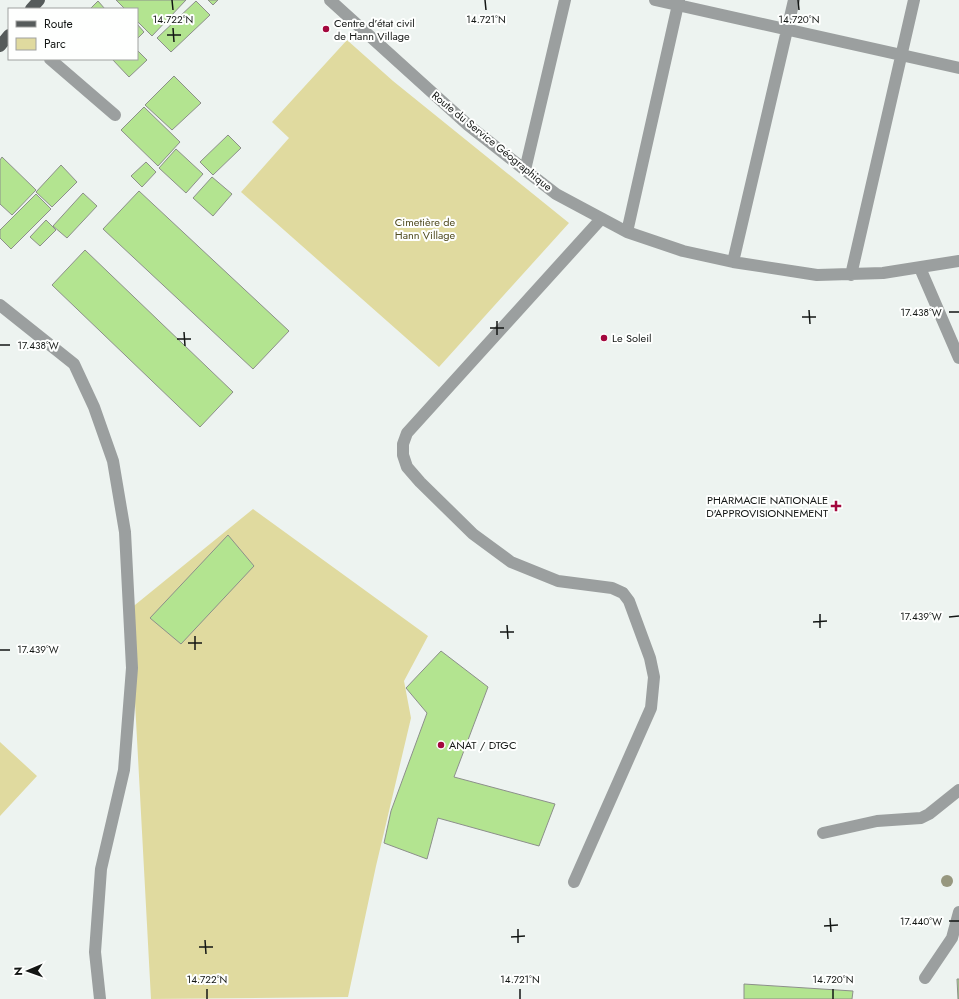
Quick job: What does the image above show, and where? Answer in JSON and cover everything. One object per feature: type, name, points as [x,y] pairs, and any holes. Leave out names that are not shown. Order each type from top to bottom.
[{"type":"main road","points":[[32,8],[39,0]]},
{"type":"main road","points":[[0,46],[8,36]]},
{"type":"street","name":"Route du Service Géographique","points":[[330,0],[468,125],[525,170],[556,194],[627,232],[683,251],[733,262],[817,275],[884,273],[959,261]]},
{"type":"street","points":[[525,170],[565,0]]},
{"type":"street","points":[[655,0],[678,2],[787,29],[959,68]]},
{"type":"street","points":[[733,262],[794,0]]},
{"type":"street","points":[[851,275],[914,0]]},
{"type":"street","points":[[627,232],[678,2]]},
{"type":"street","points":[[51,60],[116,115]]},
{"type":"street","points":[[574,882],[651,708],[654,677],[650,658],[629,601],[623,593],[612,588],[558,581],[511,562],[473,534],[420,482],[407,467],[403,455],[403,444],[407,433],[601,219]]},
{"type":"street","points":[[920,268],[959,358]]},
{"type":"street","points":[[0,305],[74,364],[94,407],[113,461],[125,532],[132,668],[124,770],[101,869],[95,952],[100,999]]},
{"type":"street","points":[[823,832],[877,821],[921,818],[929,814],[959,790]]},
{"type":"street","points":[[925,978],[952,938],[959,912]]},
{"type":"green space","name":"Cimetière de Hann Village","points":[[347,40],[393,81],[569,223],[439,367],[241,192],[289,138],[272,122]]},
{"type":"green space","points":[[253,509],[428,636],[404,681],[411,718],[376,866],[348,997],[151,999],[130,609]]},
{"type":"green space","points":[[0,742],[37,776],[0,816]]},
{"type":"building","points":[[116,0],[186,0],[152,36],[138,22],[138,8],[124,8]]},
{"type":"building","points":[[208,0],[218,0],[213,5]]},
{"type":"building","points":[[98,1],[104,8],[91,8]]},
{"type":"building","points":[[196,1],[210,15],[171,52],[157,38]]},
{"type":"building","points":[[138,25],[144,32],[138,38]]},
{"type":"building","points":[[138,51],[147,60],[129,77],[113,60],[138,60]]},
{"type":"building","points":[[174,76],[201,103],[172,130],[145,105]]},
{"type":"building","points":[[144,107],[180,142],[158,166],[121,130]]},
{"type":"building","points":[[228,135],[241,148],[213,175],[200,162]]},
{"type":"building","points":[[176,149],[203,174],[186,193],[159,168]]},
{"type":"building","points":[[2,157],[36,190],[12,215],[0,204],[0,160]]},
{"type":"building","points":[[146,162],[156,172],[142,187],[131,176]]},
{"type":"building","points":[[61,165],[77,182],[52,207],[36,192]]},
{"type":"building","points":[[212,177],[232,194],[213,216],[193,198]]},
{"type":"building","points":[[139,191],[289,331],[253,369],[103,229]]},
{"type":"building","points":[[83,193],[97,206],[67,238],[53,226]]},
{"type":"building","points":[[36,194],[51,209],[11,249],[0,238],[0,230]]},
{"type":"building","points":[[46,220],[56,230],[40,246],[30,237]]},
{"type":"building","points":[[85,250],[233,392],[200,427],[52,285]]},
{"type":"building","points":[[228,535],[254,566],[181,644],[150,618]]},
{"type":"building","name":"ANAT / DTGC","points":[[441,651],[488,687],[454,777],[555,804],[539,846],[438,818],[427,859],[384,843],[391,811],[427,713],[406,688]]},
{"type":"building","points":[[957,979],[959,979],[959,999],[958,999]]},
{"type":"building","points":[[744,984],[853,991],[852,999],[744,999]]},
{"type":"place","name":"Centre d’état civil de Hann Village","points":[[326,29]]},
{"type":"place","name":"Le Soleil","points":[[604,338]]},
{"type":"place","name":"PHARMACIE NATIONALE D'APPROVISIONNEMENT","points":[[836,506]]},
{"type":"place","name":"ANAT / DTGC","points":[[441,745]]}]
